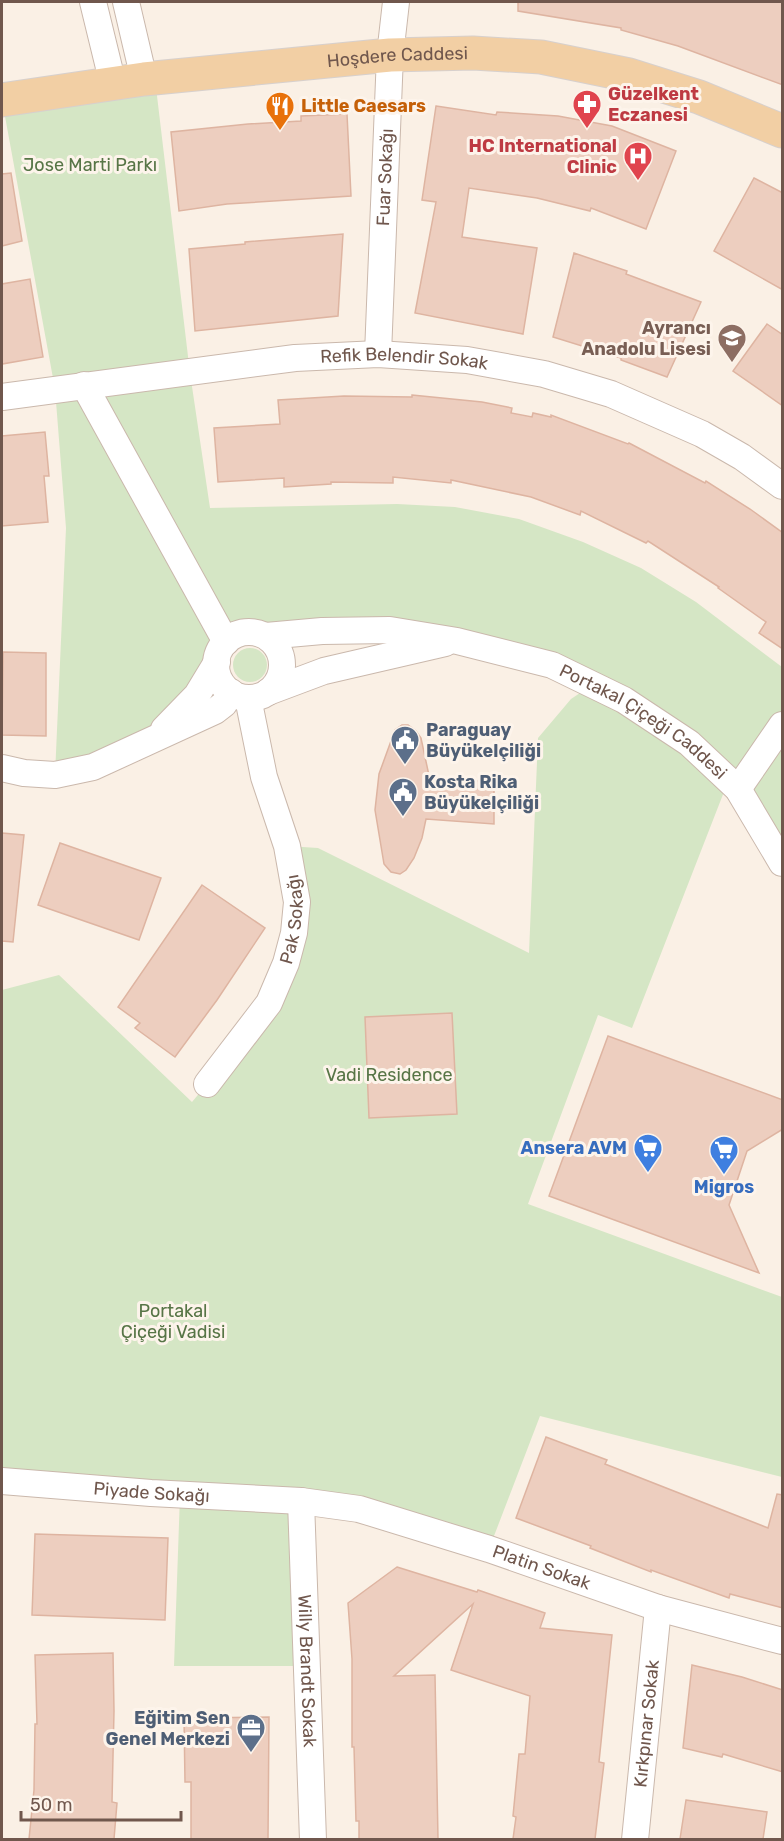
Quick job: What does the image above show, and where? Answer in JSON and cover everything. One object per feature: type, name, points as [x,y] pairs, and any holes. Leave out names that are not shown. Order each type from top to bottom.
[{"type":"main road","name":"Hoşdere Caddesi","points":[[2,100],[129,82],[390,55],[473,53],[541,57],[628,75],[699,97],[783,131]]},
{"type":"street","points":[[93,2],[129,82]]},
{"type":"street","points":[[126,2],[129,82]]},
{"type":"street","name":"Fuar Sokağı","points":[[378,354],[390,55],[396,2]]},
{"type":"street","name":"Refik Belendir Sokak","points":[[2,398],[295,358],[378,354],[467,360],[544,374],[611,394],[702,434],[742,457],[783,486]]},
{"type":"street","points":[[84,385],[221,652],[220,679],[249,694]]},
{"type":"street","name":"Portakal Çiçeği Caddesi","points":[[266,636],[322,631],[390,630],[457,641],[552,665],[624,700],[689,742],[738,789],[783,863]]},
{"type":"street","name":"Portakal Çiçeği Caddesi","points":[[2,768],[24,773],[56,775],[93,767],[150,742],[215,711],[224,704],[276,685],[281,675],[282,664],[280,653],[274,643],[266,636],[256,632],[245,632],[234,636],[221,652],[197,695],[150,742]]},
{"type":"street","name":"Portakal Çiçeği Caddesi","points":[[249,694],[324,671],[457,641]]},
{"type":"street","name":"Pak Sokağı","points":[[207,1084],[269,1003],[286,963],[294,933],[297,902],[286,846],[264,777],[249,694]]},
{"type":"street","points":[[738,789],[783,725]]},
{"type":"street","name":"Piyade Sokağı","points":[[2,1481],[151,1493],[301,1501]]},
{"type":"street","name":"Platin Sokak","points":[[301,1501],[359,1509],[489,1549],[658,1608],[783,1641]]},
{"type":"street","name":"Willy Brandt Sokak","points":[[301,1501],[313,1839]]},
{"type":"street","name":"Kırkpınar Sokak","points":[[635,1839],[658,1608]]},
{"type":"green space","points":[[155,79],[190,373],[210,508],[397,504],[455,507],[519,519],[583,542],[641,568],[696,602],[782,667],[782,863],[729,779],[632,1028],[598,1015],[528,1204],[782,1297],[782,1477],[540,1416],[489,1549],[302,1501],[306,1666],[174,1666],[180,1495],[2,1481],[2,990],[59,975],[192,1102],[207,1084],[286,963],[287,846],[318,848],[529,953],[538,738],[571,699],[595,683],[457,641],[245,632],[234,636],[175,718],[55,775],[66,528],[55,389],[2,100]]},
{"type":"green space","points":[[250,648],[262,653],[267,665],[262,677],[250,682],[238,677],[233,665],[238,653]]},
{"type":"building","points":[[518,2],[783,2],[783,85],[678,46],[621,30],[621,28],[518,11]]},
{"type":"building","points":[[436,106],[496,115],[497,112],[558,116],[612,126],[676,151],[646,229],[591,208],[590,211],[537,198],[469,188],[462,237],[537,248],[523,334],[415,313],[436,202],[422,200]]},
{"type":"building","points":[[347,114],[351,196],[227,204],[179,211],[171,132],[301,121],[301,116]]},
{"type":"building","points":[[11,173],[22,241],[2,246],[2,174]]},
{"type":"building","points":[[754,178],[783,193],[783,290],[714,251]]},
{"type":"building","points":[[343,234],[338,316],[195,331],[189,249]]},
{"type":"building","points":[[574,253],[627,271],[626,274],[701,302],[667,377],[621,360],[621,358],[553,337]]},
{"type":"building","points":[[30,279],[43,357],[2,364],[2,284]]},
{"type":"building","points":[[767,324],[783,335],[783,406],[733,371]]},
{"type":"building","points":[[412,395],[482,402],[512,408],[511,413],[532,417],[533,413],[551,417],[551,415],[629,443],[705,483],[706,481],[750,509],[783,533],[783,649],[759,633],[766,622],[719,587],[648,541],[646,543],[581,511],[580,515],[531,497],[451,480],[451,483],[393,477],[393,483],[331,482],[331,484],[284,487],[284,478],[218,482],[214,428],[280,424],[278,400],[344,396],[412,397]]},
{"type":"building","points":[[45,432],[49,476],[44,476],[48,522],[2,526],[2,436]]},
{"type":"building","points":[[3,652],[46,653],[46,736],[2,735]]},
{"type":"building","points":[[402,725],[408,725],[421,738],[431,785],[470,783],[469,780],[494,783],[494,824],[426,819],[414,858],[406,870],[400,874],[391,872],[384,864],[375,810],[379,774],[395,730]]},
{"type":"building","points":[[2,833],[24,835],[13,942],[2,941]]},
{"type":"building","points":[[60,843],[161,878],[139,940],[38,905]]},
{"type":"building","points":[[202,885],[265,928],[217,1000],[175,1057],[135,1028],[140,1023],[118,1007]]},
{"type":"building","points":[[452,1013],[457,1114],[369,1118],[365,1017]]},
{"type":"building","name":"Ansera AVM","points":[[608,1036],[783,1100],[783,1129],[747,1151],[729,1205],[759,1273],[549,1196]]},
{"type":"building","points":[[546,1437],[607,1460],[605,1464],[768,1528],[777,1494],[783,1495],[783,1608],[730,1594],[729,1598],[651,1570],[651,1572],[590,1548],[591,1546],[516,1518]]},
{"type":"building","points":[[35,1534],[168,1538],[165,1620],[32,1615]]},
{"type":"building","points":[[397,1567],[477,1592],[478,1590],[545,1613],[540,1628],[612,1635],[599,1762],[604,1763],[595,1839],[513,1839],[519,1754],[525,1754],[530,1696],[451,1670],[473,1604],[394,1676],[435,1675],[438,1839],[359,1839],[359,1821],[356,1821],[354,1747],[352,1747],[352,1659],[348,1603]]},
{"type":"building","points":[[113,1653],[112,1802],[117,1803],[114,1839],[29,1839],[34,1790],[35,1724],[37,1724],[35,1655]]},
{"type":"building","points":[[692,1665],[783,1690],[783,1772],[723,1754],[722,1757],[683,1748]]},
{"type":"building","points":[[269,1717],[268,1839],[191,1839],[191,1782],[185,1782],[184,1718]]},
{"type":"building","points":[[686,1800],[767,1812],[763,1839],[680,1839]]},
{"type":"place","name":"Güzelkent Eczanesi","points":[[587,130]]},
{"type":"place","name":"Little Caesars","points":[[280,132]]},
{"type":"place","name":"HC International Clinic","points":[[638,182]]},
{"type":"place","name":"Ayrancı Anadolu Lisesi","points":[[732,364]]},
{"type":"place","name":"Paraguay Büyükelçiliği","points":[[405,766]]},
{"type":"place","name":"Kosta Rika Büyükelçiliği","points":[[403,818]]},
{"type":"place","name":"Ansera AVM","points":[[648,1174]]},
{"type":"place","name":"Migros","points":[[724,1176]]},
{"type":"place","name":"Eğitim Sen Genel Merkezi","points":[[251,1754]]},
{"type":"park label","name":"Jose Marti Parkı","points":[[90,165]]},
{"type":"park label","name":"Vadi Residence","points":[[389,1075]]},
{"type":"park label","name":"Portakal Çiçeği Vadisi","points":[[173,1321]]}]
